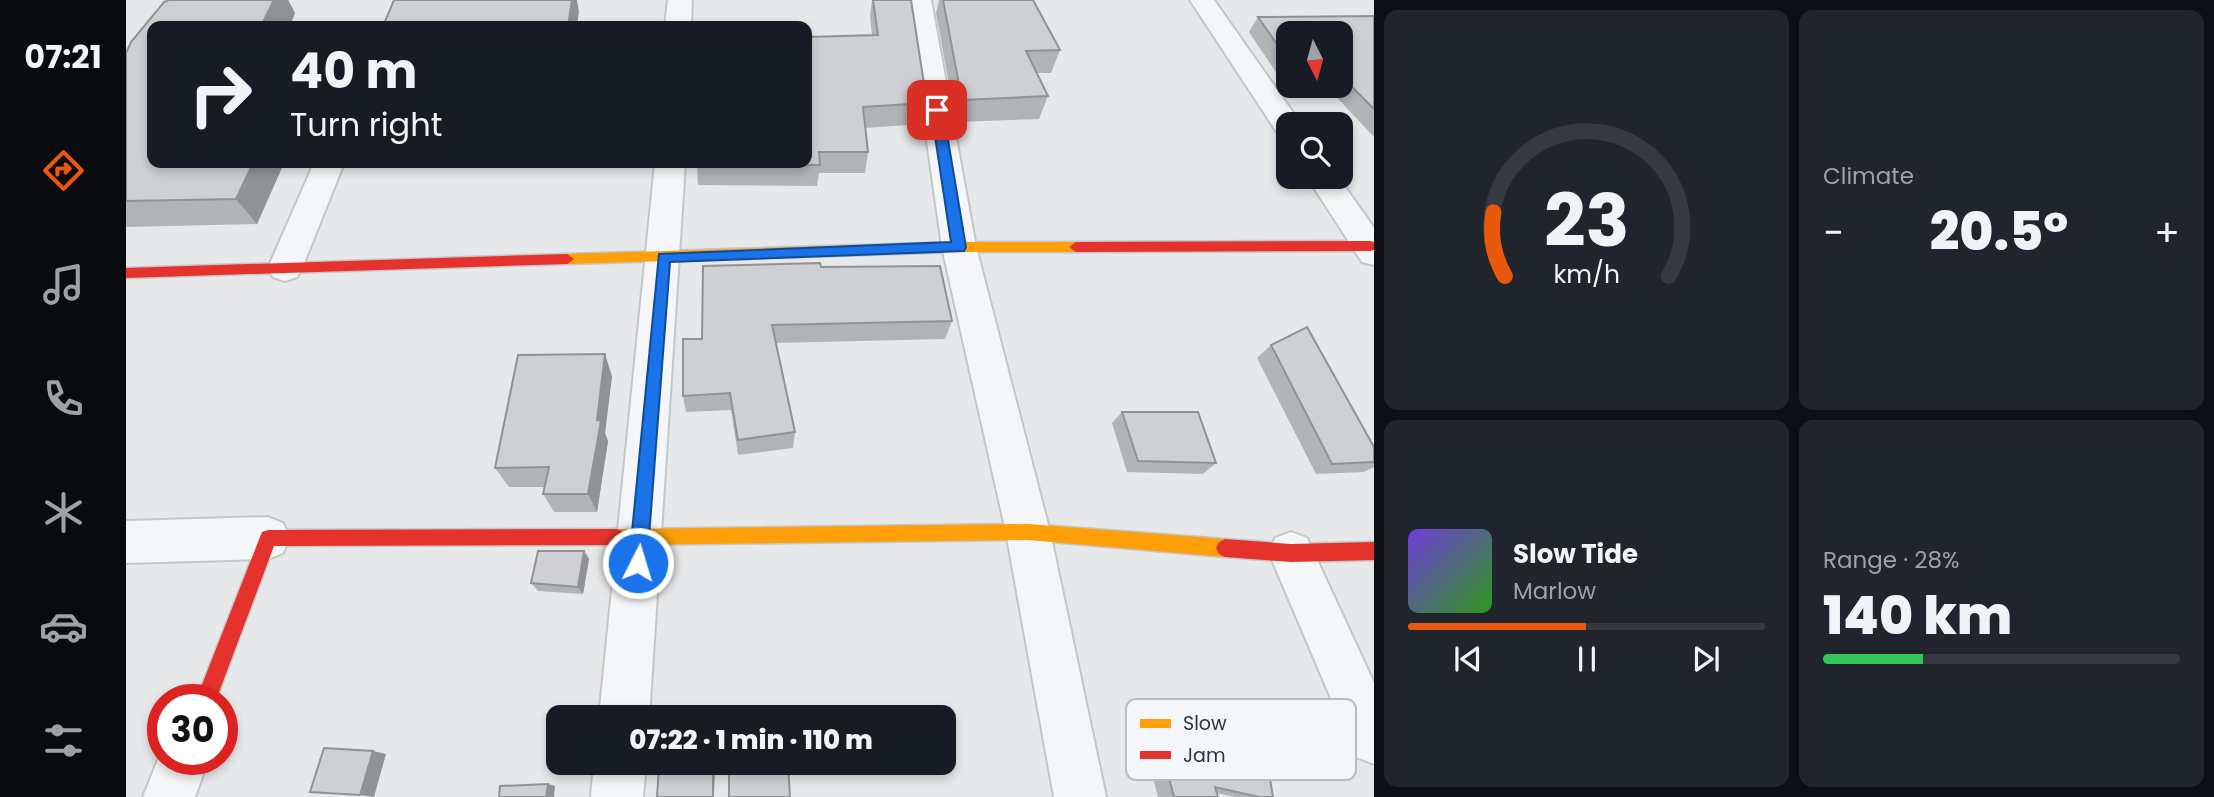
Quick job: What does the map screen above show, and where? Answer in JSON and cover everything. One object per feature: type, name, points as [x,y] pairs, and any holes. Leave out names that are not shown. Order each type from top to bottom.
[{"type":"street","points":[[678,21],[680,0]]},
{"type":"street","points":[[919,0],[959,247],[1028,532],[1080,797]]},
{"type":"street","points":[[1202,0],[1278,112]]},
{"type":"street","points":[[285,268],[327,168]]},
{"type":"street","points":[[625,705],[670,168]]},
{"type":"street","points":[[1330,189],[1372,250]]},
{"type":"street","points":[[126,273],[959,247],[1372,250]]},
{"type":"street","points":[[126,542],[268,538],[1028,532],[1291,553],[1374,551]]},
{"type":"street","points":[[212,684],[268,538]]},
{"type":"street","points":[[1291,553],[1374,739]]},
{"type":"street","points":[[169,797],[177,775]]},
{"type":"street","points":[[617,797],[619,775]]},
{"type":"building","points":[[274,0],[264,21],[148,21],[164,2]]},
{"type":"building","points":[[394,0],[572,0],[569,21],[385,21]]},
{"type":"building","points":[[873,0],[911,0],[927,103],[863,107],[868,152],[819,152],[820,165],[812,165],[812,37],[878,35]]},
{"type":"building","points":[[943,0],[1033,0],[1060,50],[1026,51],[1048,96],[962,100]]},
{"type":"building","points":[[1374,16],[1374,109],[1353,88],[1353,21],[1276,21],[1276,43],[1258,17]]},
{"type":"building","points":[[147,23],[147,168],[251,168],[236,199],[126,201],[126,53],[131,42]]},
{"type":"building","points":[[820,263],[821,267],[940,266],[952,321],[772,325],[795,432],[738,440],[730,393],[683,396],[683,339],[702,339],[703,266]]},
{"type":"building","points":[[1307,327],[1374,447],[1374,462],[1332,464],[1271,345]]},
{"type":"building","points":[[605,354],[597,420],[601,421],[588,494],[543,494],[549,467],[495,468],[518,355]]},
{"type":"building","points":[[1122,412],[1198,412],[1216,463],[1138,461]]},
{"type":"building","points":[[538,551],[584,551],[578,587],[531,583]]},
{"type":"building","points":[[324,748],[373,751],[360,795],[310,792]]},
{"type":"building","points":[[658,775],[713,775],[713,797],[657,797]]},
{"type":"building","points":[[729,775],[789,775],[790,797],[729,797]]},
{"type":"building","points":[[1169,780],[1270,780],[1273,797],[1259,797],[1215,787],[1218,797],[1174,797]]},
{"type":"building","points":[[548,784],[546,797],[499,797],[500,786]]},
{"type":"traffic: slow","points":[[567,259],[959,247],[1076,247]]},
{"type":"traffic: slow","points":[[616,537],[1028,532],[1225,548]]},
{"type":"traffic: jam","points":[[1076,247],[1370,246]]},
{"type":"traffic: jam","points":[[126,273],[567,259]]},
{"type":"traffic: jam","points":[[212,684],[268,538],[616,537]]},
{"type":"traffic: jam","points":[[1225,548],[1291,553],[1374,551]]},
{"type":"route","points":[[638,563],[664,257],[959,247],[937,110]]}]
